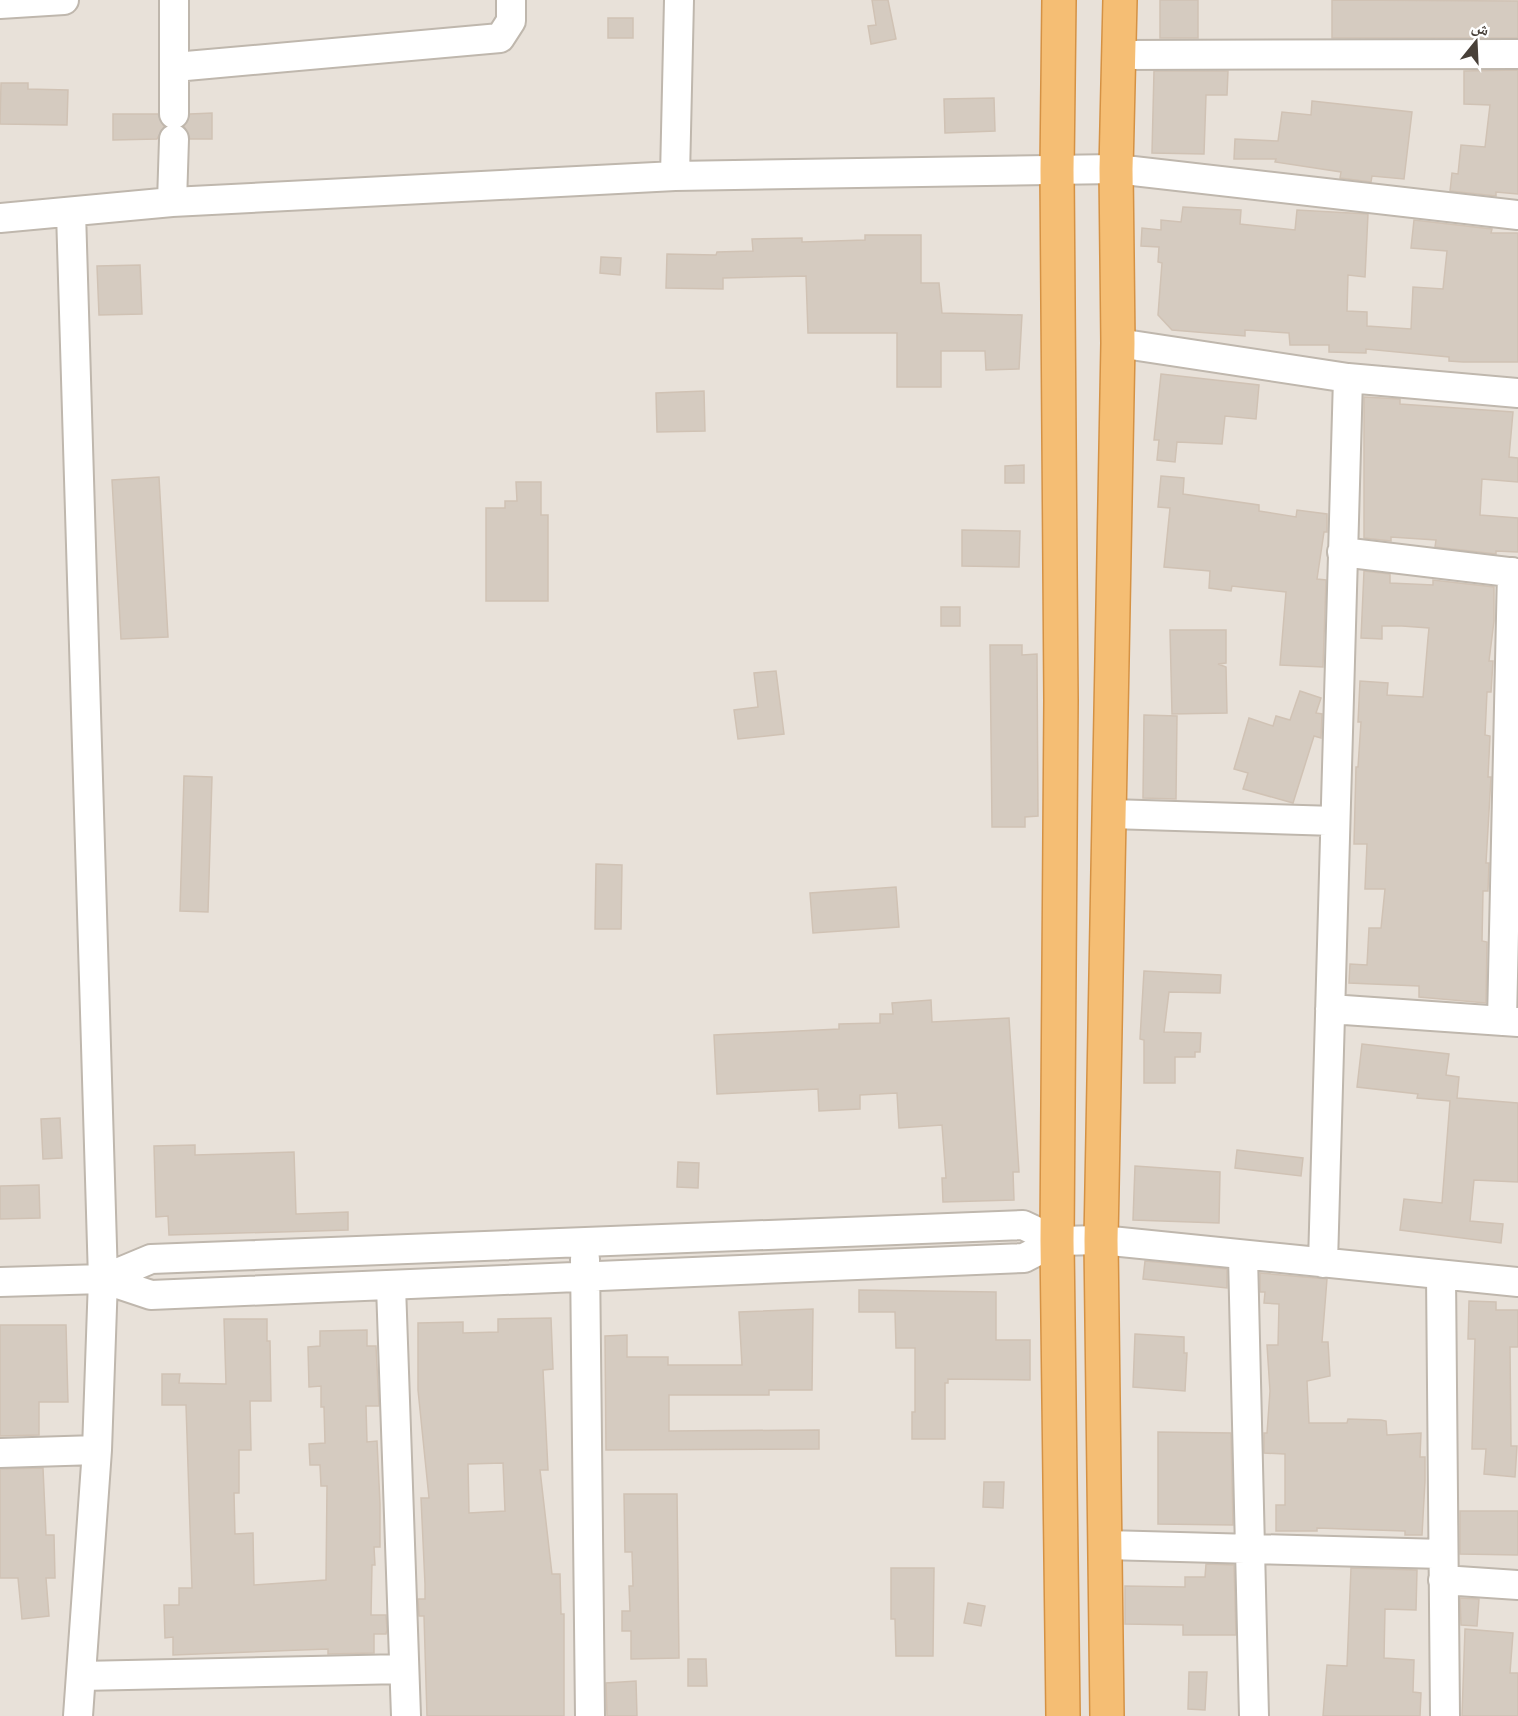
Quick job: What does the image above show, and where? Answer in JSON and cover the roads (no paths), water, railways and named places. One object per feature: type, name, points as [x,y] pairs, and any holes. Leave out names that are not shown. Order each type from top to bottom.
[{"type":"highway","points":[[1059,0],[1057,170],[1061,700],[1057,1241],[1063,1716]]},
{"type":"highway","points":[[1107,1716],[1101,1240],[1111,814],[1118,344],[1116,169],[1120,0]]},
{"type":"street","points":[[0,4],[64,0]]},
{"type":"street","points":[[172,202],[174,0]]},
{"type":"street","points":[[175,67],[500,38],[511,21],[511,0]]},
{"type":"street","points":[[675,176],[679,0]]},
{"type":"street","points":[[1119,55],[1518,54]]},
{"type":"street","points":[[0,218],[172,202],[675,176],[1116,169],[1518,215]]},
{"type":"street","points":[[71,212],[103,1279],[97,1450],[78,1716]]},
{"type":"street","points":[[1118,344],[1348,378],[1518,393]]},
{"type":"street","points":[[1323,1263],[1348,378]]},
{"type":"street","points":[[1330,1009],[1510,1022],[1515,572],[1342,552]]},
{"type":"street","points":[[1111,814],[1335,821]]},
{"type":"street","points":[[103,1279],[151,1259],[1023,1225],[1057,1241]]},
{"type":"street","points":[[0,1282],[103,1279],[152,1296],[1024,1258],[1057,1241],[1101,1240],[1518,1282]]},
{"type":"street","points":[[584,1242],[590,1716]]},
{"type":"street","points":[[1243,1256],[1254,1716]]},
{"type":"street","points":[[1441,1275],[1444,1716]]},
{"type":"street","points":[[392,1286],[406,1716]]},
{"type":"street","points":[[0,1453],[97,1450]]},
{"type":"street","points":[[1106,1545],[1250,1549],[1443,1567],[1518,1585]]},
{"type":"street","points":[[81,1676],[404,1669]]}]
